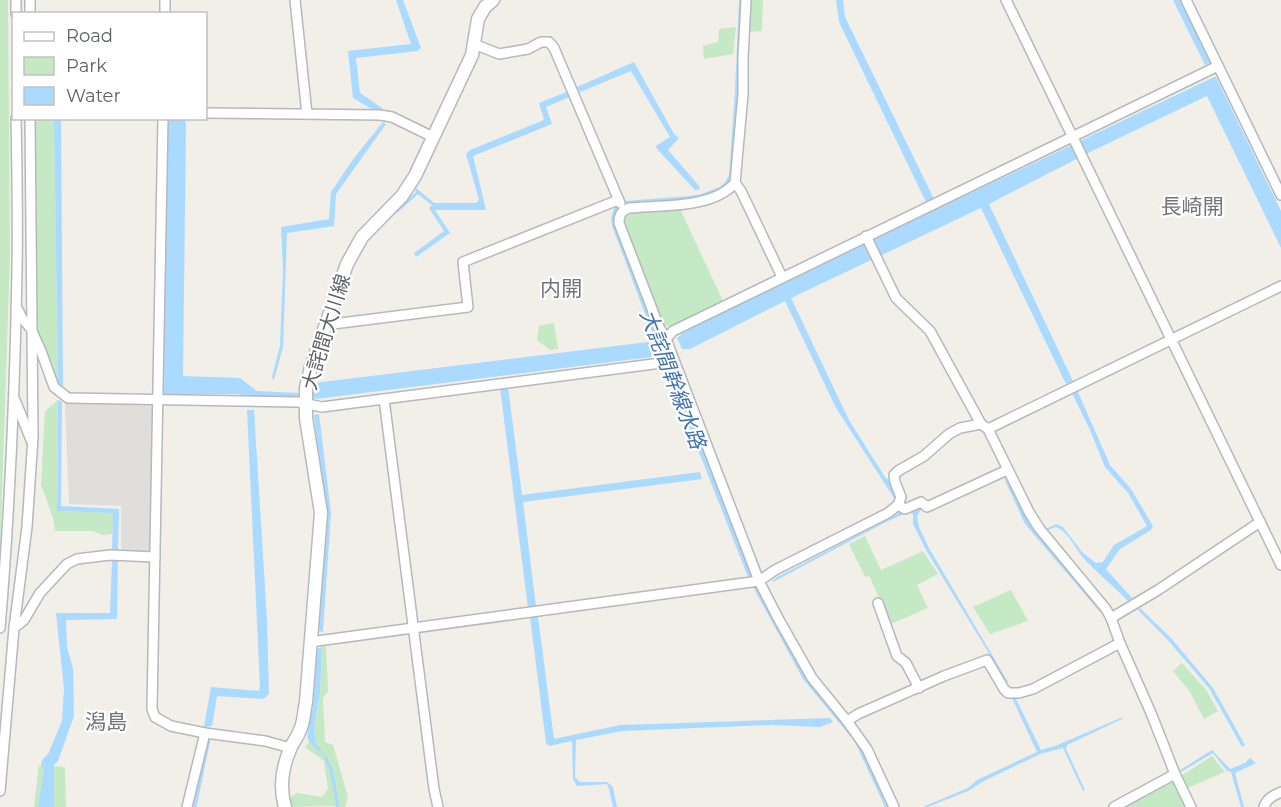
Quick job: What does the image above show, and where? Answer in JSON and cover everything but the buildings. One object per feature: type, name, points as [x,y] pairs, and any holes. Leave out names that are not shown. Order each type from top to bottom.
[{"type":"main road","name":"大詫間大川線","points":[[285,807],[281,782],[283,766],[301,729],[306,702],[321,513],[305,404],[311,367],[347,264],[362,237],[402,196],[415,176],[472,55],[478,19],[485,7],[493,0]]},
{"type":"street","points":[[295,0],[307,114]]},
{"type":"street","points":[[325,325],[468,307],[463,262],[621,205],[629,208],[693,203],[718,196],[729,190],[735,183],[743,94],[742,58],[746,0]]},
{"type":"street","points":[[1005,0],[1281,565]]},
{"type":"street","points":[[1186,0],[1281,195]]},
{"type":"street","points":[[474,44],[498,54],[528,50],[541,42],[549,42],[554,48],[621,205],[619,223],[659,327],[666,339],[754,582],[778,618],[812,678],[867,749],[894,807]]},
{"type":"street","points":[[666,339],[673,331],[782,277],[1218,66]]},
{"type":"street","points":[[207,113],[380,115],[392,117],[433,137]]},
{"type":"street","points":[[0,628],[14,396],[16,120]]},
{"type":"street","points":[[0,791],[14,628],[27,527],[32,445],[30,120]]},
{"type":"street","points":[[163,120],[152,710],[155,717],[171,726],[265,741],[291,748]]},
{"type":"street","points":[[735,183],[782,277]]},
{"type":"street","points":[[866,236],[896,298],[930,331],[1039,528],[1106,609],[1191,807]]},
{"type":"street","points":[[310,642],[754,582],[888,513],[898,505],[901,497],[894,482],[894,476],[898,471],[924,456],[949,434],[960,428],[985,427],[1281,286]]},
{"type":"street","points":[[16,306],[31,329],[54,387],[68,398],[298,402],[322,407],[661,363],[672,359]]},
{"type":"street","points":[[14,396],[32,445]]},
{"type":"street","points":[[384,399],[438,807]]},
{"type":"street","points":[[898,505],[905,509],[921,502],[927,507],[1007,470]]},
{"type":"street","points":[[1111,618],[1158,590],[1260,522]]},
{"type":"street","points":[[14,628],[24,620],[40,593],[67,564],[77,560],[110,555],[155,557]]},
{"type":"street","points":[[878,603],[897,656],[906,663],[919,688]]},
{"type":"street","points":[[847,721],[858,714],[987,660],[1004,689],[1008,693],[1019,693],[1033,689],[1120,643]]},
{"type":"street","points":[[187,807],[205,733]]},
{"type":"street","points":[[1114,807],[1175,774]]},
{"type":"street","points":[[1264,807],[1266,801],[1281,792]]},
{"type":"shaded area","points":[[65,402],[154,404],[152,554],[121,552],[121,506],[69,504]]},
{"type":"green space","points":[[0,0],[8,0],[10,256],[0,554]]},
{"type":"green space","points":[[750,0],[763,0],[762,31],[748,32]]},
{"type":"green space","points":[[736,27],[733,54],[704,59],[703,46],[718,42],[719,29]]},
{"type":"green space","points":[[35,120],[54,120],[58,382],[37,329]]},
{"type":"green space","points":[[680,209],[723,301],[670,327],[662,324],[623,223],[624,215],[630,212]]},
{"type":"green space","points":[[554,323],[558,349],[550,350],[537,340],[539,326]]},
{"type":"green space","points":[[58,400],[57,511],[114,513],[112,534],[102,535],[93,531],[55,531],[53,518],[41,485],[45,411]]},
{"type":"green space","points":[[865,536],[881,570],[923,551],[938,574],[917,585],[928,608],[891,624],[869,576],[865,577],[849,544]]},
{"type":"green space","points":[[1011,590],[1028,621],[990,634],[973,607]]},
{"type":"green space","points":[[326,646],[328,691],[323,698],[325,742],[333,745],[348,797],[345,807],[290,807],[287,799],[297,793],[322,797],[328,789],[324,761],[305,747],[309,742],[323,755],[316,743],[314,727],[320,693],[322,647]]},
{"type":"green space","points":[[1182,663],[1206,690],[1218,711],[1204,719],[1190,692],[1173,671]]},
{"type":"green space","points":[[1212,756],[1225,772],[1187,788],[1181,776]]},
{"type":"green space","points":[[39,765],[65,767],[66,807],[34,807]]},
{"type":"green space","points":[[1175,781],[1187,807],[1125,807]]},
{"type":"water","points":[[396,0],[403,0],[421,48],[418,51],[356,58],[360,93],[382,108],[381,111],[370,108],[353,98],[348,51],[411,44]]},
{"type":"water","name":"大詫間幹線水路","points":[[739,0],[742,0],[739,91],[733,175],[729,183],[717,193],[706,197],[625,204],[614,218],[752,575],[748,577],[658,348],[611,218],[614,208],[625,201],[701,194],[720,187],[725,182],[729,175]]},
{"type":"water","points":[[836,0],[843,0],[845,17],[934,199],[926,202],[839,22]]},
{"type":"water","points":[[1173,0],[1181,0],[1212,62],[1205,65]]},
{"type":"water","points":[[634,62],[674,134],[679,138],[668,150],[700,187],[699,190],[695,190],[657,149],[656,146],[670,137],[631,71],[580,92],[577,87]]},
{"type":"water","points":[[1214,77],[1281,211],[1281,248],[1207,96],[989,204],[1073,381],[1066,384],[981,208],[791,298],[849,420],[885,477],[890,481],[896,496],[894,498],[836,408],[785,301],[690,349],[682,349],[677,338],[684,332]]},
{"type":"water","points":[[569,91],[572,96],[546,107],[552,124],[473,156],[486,210],[435,210],[450,233],[416,257],[414,253],[444,231],[429,208],[432,205],[415,192],[416,188],[434,203],[476,203],[479,200],[466,154],[470,150],[544,120],[539,103]]},
{"type":"water","points":[[54,120],[61,120],[63,387],[58,382]]},
{"type":"water","points":[[167,120],[185,120],[183,376],[240,378],[257,391],[299,393],[298,398],[250,398],[238,394],[164,394]]},
{"type":"water","points":[[383,122],[386,124],[336,194],[334,226],[287,233],[283,347],[274,380],[272,377],[280,346],[283,270],[281,227],[329,219],[331,192],[354,158]]},
{"type":"water","points":[[648,342],[651,344],[653,353],[651,357],[315,399],[312,395],[314,383]]},
{"type":"water","points":[[508,387],[522,495],[700,472],[702,479],[523,502],[536,607],[528,608],[500,388]]},
{"type":"water","points":[[1077,390],[1110,465],[1131,489],[1153,526],[1151,530],[1120,549],[1106,569],[1132,598],[1128,601],[1087,562],[1065,533],[1056,527],[1046,529],[1056,524],[1063,527],[1082,552],[1096,563],[1103,562],[1114,545],[1147,526],[1128,493],[1105,467],[1072,393]]},
{"type":"water","points":[[58,400],[62,402],[61,506],[119,509],[118,550],[112,549],[113,513],[57,511]]},
{"type":"water","points":[[247,410],[254,410],[267,620],[269,694],[263,699],[217,696],[212,726],[204,727],[211,687],[259,691],[260,686]]},
{"type":"water","points":[[319,414],[331,513],[323,632],[317,631],[326,518],[314,415]]},
{"type":"water","points":[[1003,476],[1032,528],[1103,613],[1024,522]]},
{"type":"water","points":[[921,507],[917,516],[919,527],[929,548],[1008,682],[1005,683],[926,550],[913,524],[913,514],[909,512],[772,581],[899,513]]},
{"type":"water","points":[[112,561],[118,561],[117,619],[66,620],[67,647],[73,668],[74,716],[58,761],[54,765],[54,807],[38,807],[44,769],[41,765],[42,760],[48,754],[62,721],[64,689],[56,613],[110,613]]},
{"type":"water","points":[[755,586],[807,677],[858,740],[887,807],[855,742],[803,679],[753,587]]},
{"type":"water","points":[[1140,608],[1171,638],[1213,688],[1245,745],[1242,747],[1209,688],[1166,638],[1138,610]]},
{"type":"water","points":[[530,617],[538,617],[554,739],[620,725],[830,718],[833,722],[820,727],[772,725],[622,731],[576,740],[575,777],[580,782],[607,782],[613,787],[617,807],[613,807],[607,784],[577,786],[573,779],[572,741],[549,746],[546,743]]},
{"type":"water","points":[[322,647],[320,693],[314,727],[316,743],[326,758],[309,742],[307,736],[313,706],[317,649]]},
{"type":"water","points":[[1015,697],[1041,750],[1123,717],[1067,745],[1066,749],[1085,790],[1083,791],[1063,748],[1040,754],[968,791],[923,807],[968,788],[977,780],[1037,752],[1012,698]]},
{"type":"water","points":[[1212,750],[1230,769],[1245,763],[1250,758],[1256,763],[1235,773],[1244,807],[1241,807],[1231,772],[1227,771],[1213,753],[1181,772],[1180,770]]},
{"type":"waterway","points":[[396,212],[417,193]]},
{"type":"waterway","points":[[195,807],[209,740]]},
{"type":"waterway","points":[[326,758],[331,769],[338,807]]},
{"type":"district","name":"長崎開","points":[[1192,206]]},
{"type":"district","name":"内開","points":[[561,288]]},
{"type":"district","name":"潟島","points":[[106,721]]}]
